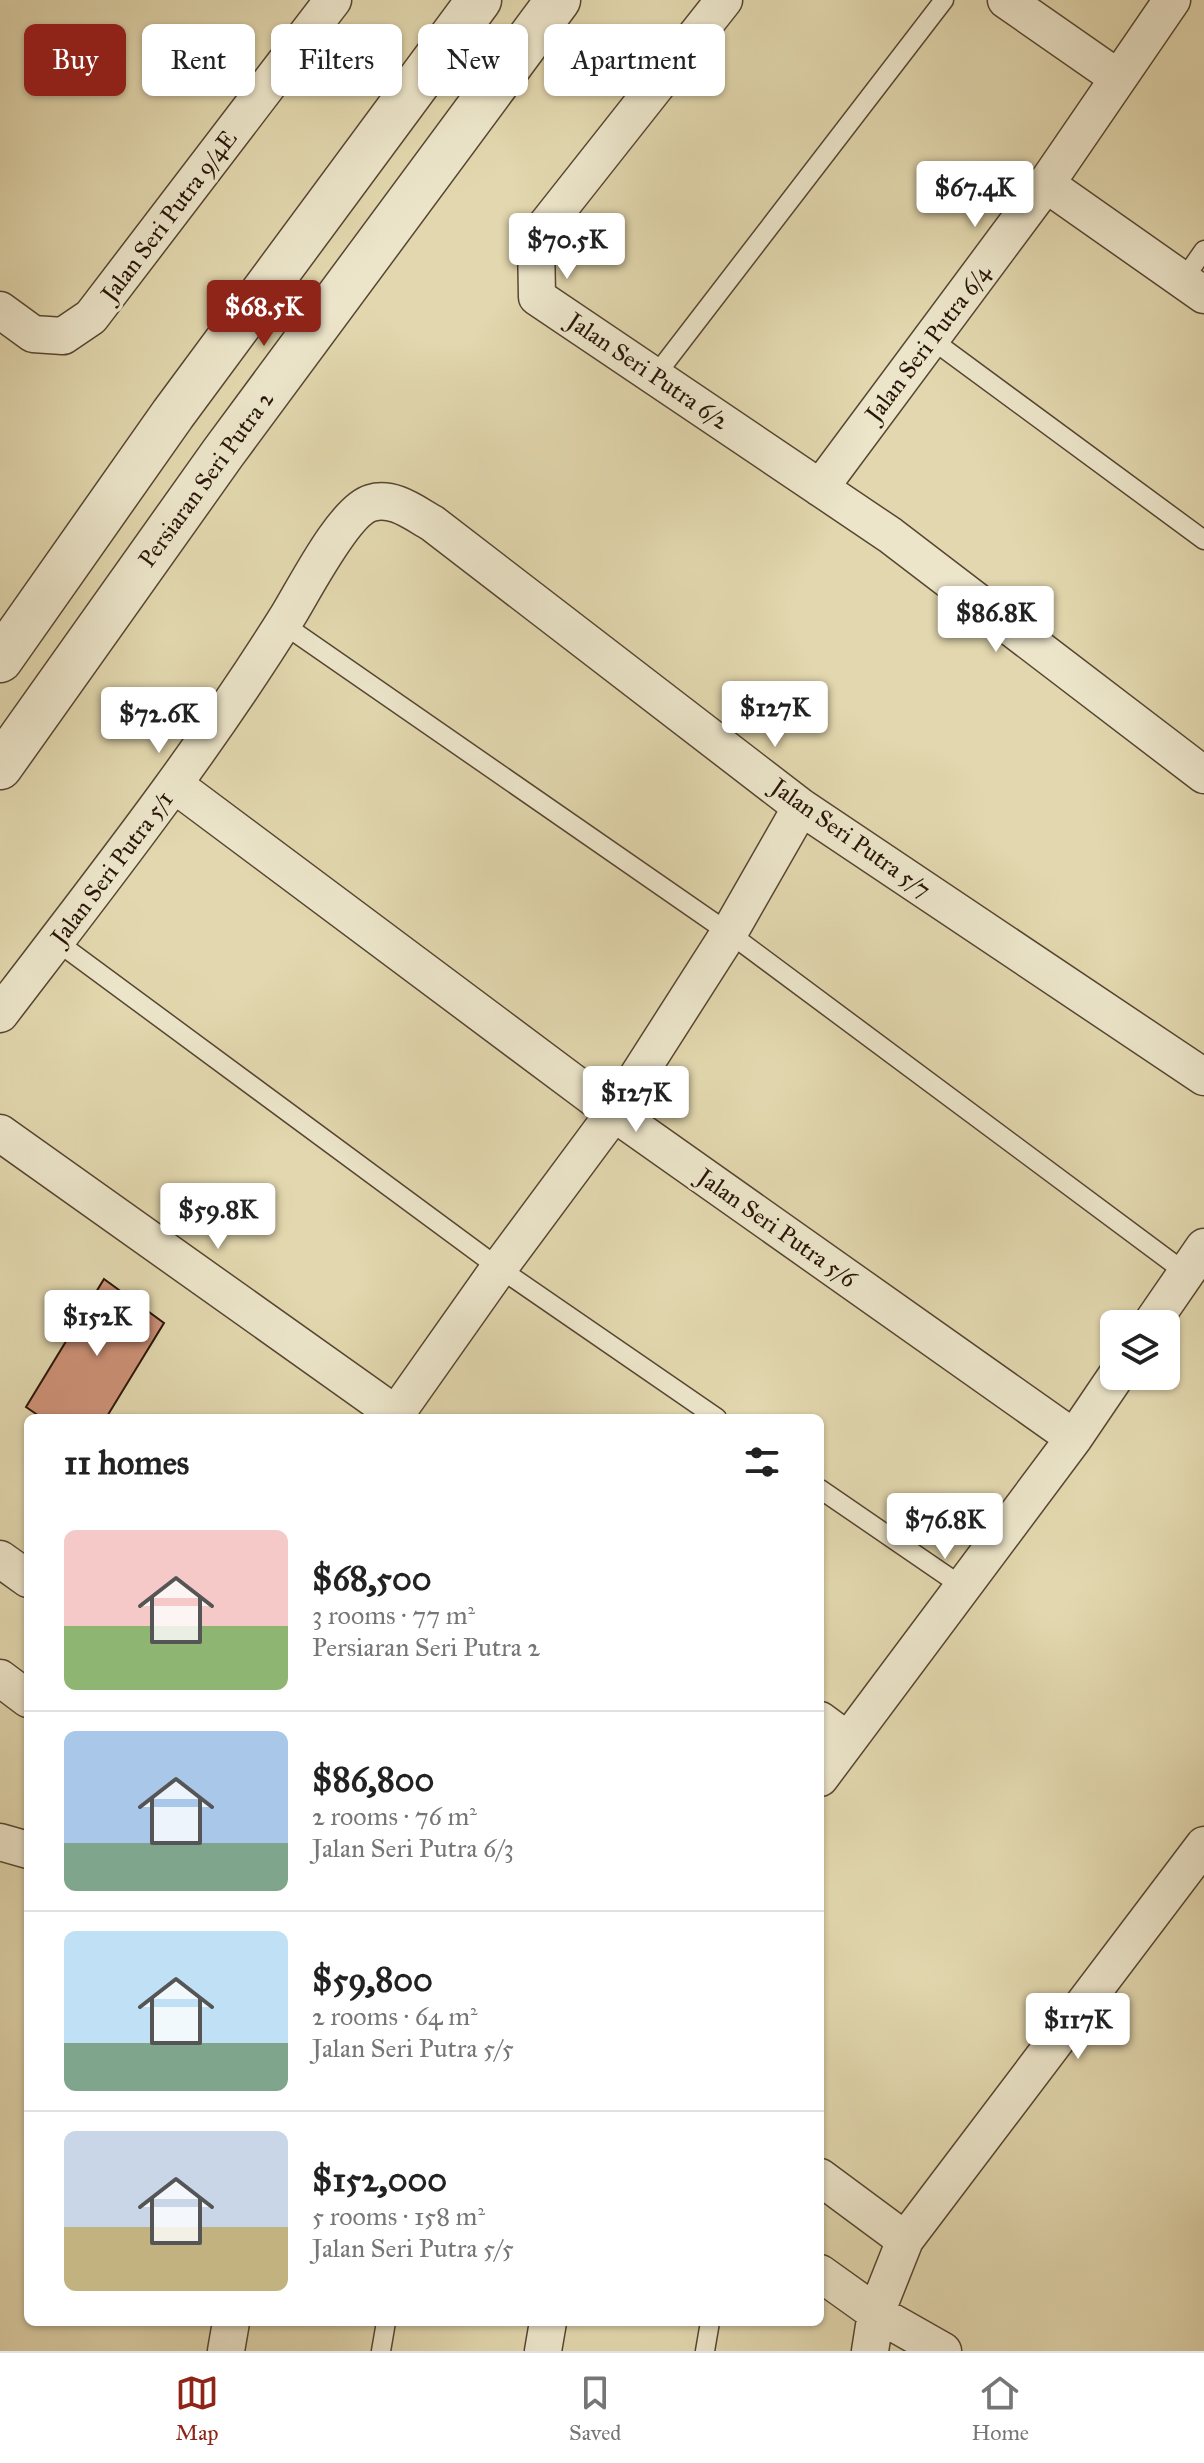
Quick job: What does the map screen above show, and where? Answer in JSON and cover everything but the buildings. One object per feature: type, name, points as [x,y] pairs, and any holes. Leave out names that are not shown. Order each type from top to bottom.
[{"type":"street","name":"Jalan Seri Putra 9/4E","points":[[0,310],[33,334],[63,336],[91,317],[333,0]]},
{"type":"street","points":[[0,660],[173,414],[479,0]]},
{"type":"street","name":"Persiaran Seri Putra 2","points":[[0,767],[223,453],[558,0]]},
{"type":"street","name":"Jalan Seri Putra 6/2","points":[[724,0],[536,238],[537,297],[890,535],[1204,775]]},
{"type":"street","points":[[1006,0],[1118,78]]},
{"type":"street","name":"Jalan Seri Putra 6/4","points":[[820,488],[1046,184],[1172,0]]},
{"type":"street","points":[[1046,184],[1193,288]]},
{"type":"street","name":"Jalan Seri Putra 5/7","points":[[348,518],[371,502],[400,504],[432,523],[801,807],[1204,1077]]},
{"type":"street","name":"Jalan Seri Putra 5/1","points":[[0,1014],[175,785],[283,624],[348,518]]},
{"type":"street","name":"Jalan Seri Putra 5/6","points":[[175,785],[614,1113],[1074,1438]]},
{"type":"street","points":[[400,1414],[499,1268],[614,1113],[729,933],[801,807]]},
{"type":"street","points":[[0,1133],[396,1414]]},
{"type":"street","points":[[1161,1310],[1195,1260]]},
{"type":"street","points":[[824,1764],[834,1730],[963,1587],[1107,1390]]},
{"type":"street","points":[[0,1559],[24,1576]]},
{"type":"street","points":[[0,1678],[24,1696]]},
{"type":"street","points":[[0,1842],[24,1849]]},
{"type":"street","points":[[870,2351],[876,2313],[905,2240],[1204,1845]]},
{"type":"street","points":[[824,2180],[905,2240]]},
{"type":"street","points":[[824,2276],[876,2313],[943,2351]]},
{"type":"street","points":[[226,2351],[230,2326]]},
{"type":"street","points":[[543,2351],[547,2326]]},
{"type":"lane","points":[[655,376],[944,0]]},
{"type":"lane","points":[[1193,288],[1204,250]]},
{"type":"lane","points":[[931,339],[1204,540]]},
{"type":"lane","points":[[283,624],[1195,1260]]},
{"type":"lane","points":[[56,941],[499,1268],[711,1414]]},
{"type":"lane","points":[[824,1492],[963,1587]]},
{"type":"lane","points":[[381,2351],[385,2326]]},
{"type":"lane","points":[[705,2351],[709,2326]]}]
